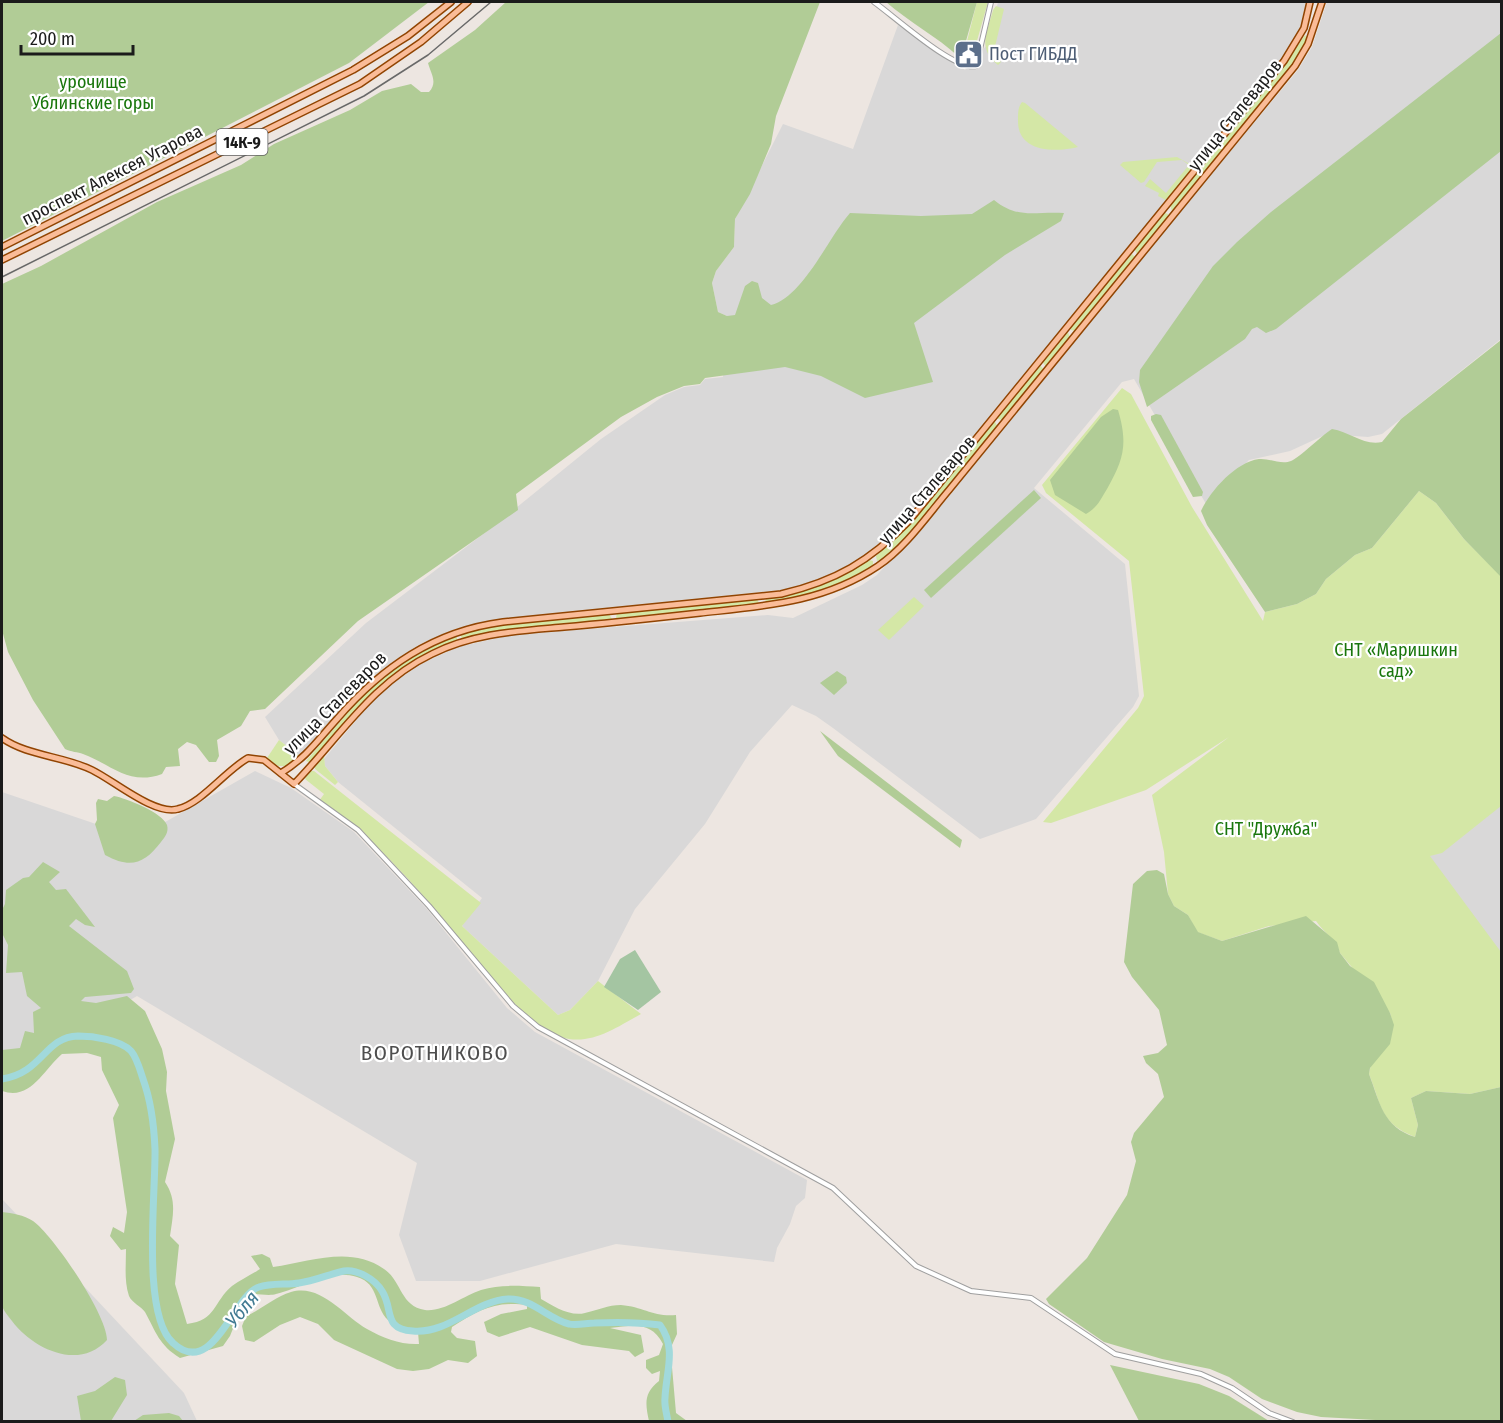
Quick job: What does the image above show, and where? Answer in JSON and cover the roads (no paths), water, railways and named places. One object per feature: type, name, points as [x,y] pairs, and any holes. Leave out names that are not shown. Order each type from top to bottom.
[{"type":"main road","name":"проспект Алексея Угарова","points":[[2,247],[353,70],[408,36],[451,2]]},
{"type":"main road","name":"проспект Алексея Угарова","points":[[2,260],[360,84],[421,42],[468,2]]},
{"type":"main road","name":"улица Сталеваров","points":[[281,773],[303,760],[359,694],[386,669],[422,647],[458,631],[493,623],[761,597],[825,582],[871,557],[909,521],[1284,61],[1304,28],[1310,2]]},
{"type":"main road","name":"улица Сталеваров","points":[[294,784],[385,685],[421,659],[460,641],[513,632],[792,603],[836,590],[879,565],[917,529],[1295,66],[1313,32],[1322,2]]},
{"type":"main road","points":[[1304,28],[1313,32]]},
{"type":"main road","points":[[1166,208],[1173,215]]},
{"type":"main road","points":[[1130,250],[1139,257]]},
{"type":"main road","points":[[1039,363],[1047,369]]},
{"type":"main road","points":[[994,418],[1002,424]]},
{"type":"main road","points":[[871,557],[879,565]]},
{"type":"main road","points":[[761,597],[763,607]]},
{"type":"main road","points":[[613,612],[614,622]]},
{"type":"main road","points":[[458,631],[460,641]]},
{"type":"main road","points":[[2,738],[26,749],[77,763],[152,805],[171,811],[190,803],[248,758],[264,760],[294,784]]},
{"type":"main road","points":[[303,760],[311,767]]},
{"type":"main road","points":[[291,767],[294,774],[301,777]]},
{"type":"street","points":[[874,2],[949,57],[967,66],[976,64],[991,2]]},
{"type":"street","points":[[294,784],[358,830],[429,906],[513,1006],[538,1027],[833,1188],[916,1266],[971,1291],[1031,1298],[1115,1354],[1201,1374],[1233,1388],[1269,1413],[1293,1422]]},
{"type":"waterway","name":"Убля","points":[[2,1079],[26,1070],[50,1048],[67,1038],[84,1036],[106,1039],[121,1044],[131,1051],[138,1064],[148,1096],[154,1131],[152,1252],[157,1307],[163,1328],[173,1343],[187,1352],[200,1351],[211,1344],[249,1293],[259,1287],[294,1284],[349,1271],[365,1276],[375,1283],[386,1298],[393,1322],[403,1329],[413,1331],[438,1328],[484,1305],[508,1299],[525,1302],[572,1325],[619,1322],[660,1325],[668,1342],[669,1351],[665,1401],[668,1422]]},
{"type":"tram line","points":[[2,277],[364,96],[428,55],[491,2]]},
{"type":"place","name":"Пост ГИБДД","points":[[968,54]]},
{"type":"district","name":"ВОРОТНИКОВО","points":[[435,1053]]},
{"type":"park label","name":"урочище Ублинские горы","points":[[93,92]]},
{"type":"park label","name":"СНТ «Маришкин сад»","points":[[1396,660]]},
{"type":"park label","name":"СНТ \"Дружба\"","points":[[1266,829]]}]
